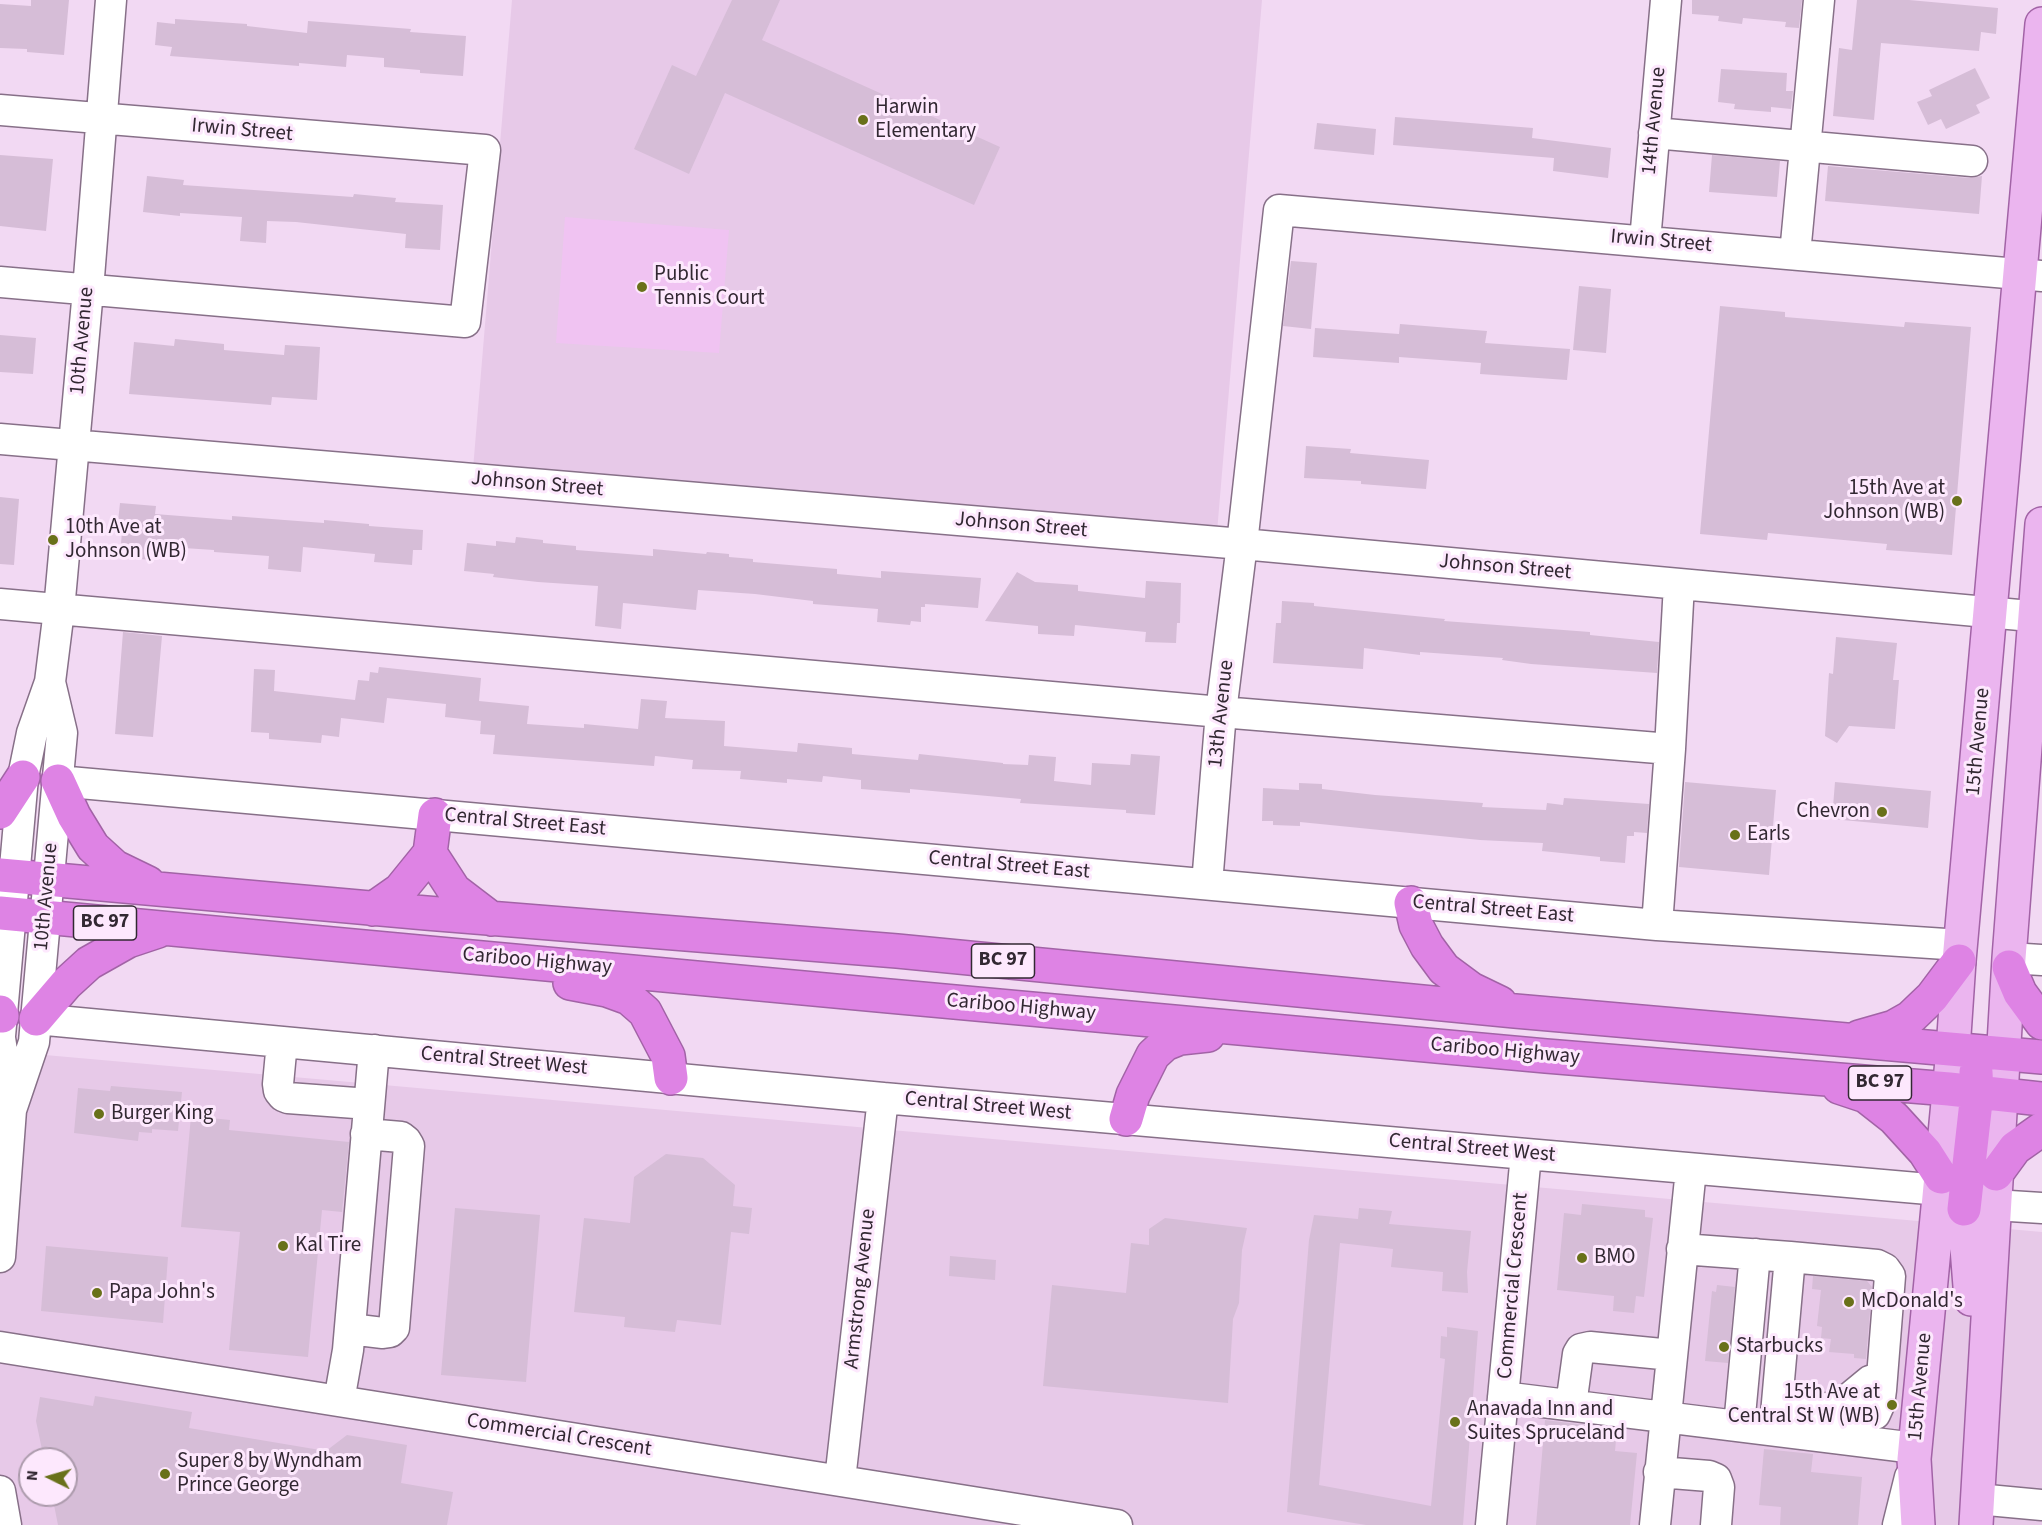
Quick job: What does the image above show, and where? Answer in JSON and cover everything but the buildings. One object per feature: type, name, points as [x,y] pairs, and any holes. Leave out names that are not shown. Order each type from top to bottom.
[{"type":"highway","points":[[0,812],[12,776]]},
{"type":"highway","points":[[58,781],[74,816],[93,847],[115,867],[163,890]]},
{"type":"highway","points":[[373,909],[400,890],[430,853],[435,815]]},
{"type":"highway","points":[[430,853],[454,890],[492,919]]},
{"type":"highway","name":"Cariboo Highway","points":[[7,876],[373,909],[897,951],[1515,1011],[2042,1058]]},
{"type":"highway","points":[[1411,903],[1416,925],[1426,946],[1444,969],[1471,989],[1515,1011]]},
{"type":"highway","name":"Cariboo Highway","points":[[5,914],[2042,1099]]},
{"type":"highway","points":[[36,1019],[66,984],[89,963],[128,941],[165,928]]},
{"type":"highway","points":[[1842,1040],[1894,1027],[1910,1018],[1932,998],[1960,953]]},
{"type":"highway","points":[[479,957],[529,976],[607,990],[629,998],[645,1012],[668,1056],[671,1078]]},
{"type":"highway","points":[[2009,962],[2023,999],[2042,1023]]},
{"type":"highway","points":[[1126,1119],[1132,1095],[1153,1056],[1165,1044],[1180,1038],[1257,1029]]},
{"type":"highway","points":[[1812,1078],[1866,1096],[1894,1118],[1967,1191],[2015,1148],[2042,1129]]},
{"type":"main road","name":"15th Avenue","points":[[1967,1191],[1976,1092],[1953,1050],[1991,613],[2032,275],[2042,24]]},
{"type":"main road","name":"15th Avenue","points":[[1918,1525],[1915,1454],[1967,1191],[1976,1092],[2003,1054],[2038,617],[2042,524]]},
{"type":"main road","points":[[1967,1191],[1975,1345],[1984,1387],[1976,1512]]},
{"type":"street","name":"10th Avenue","points":[[0,1257],[11,1110],[0,1024],[12,776],[32,733],[50,682],[59,610],[88,290],[111,0]]},
{"type":"street","name":"14th Avenue","points":[[1645,241],[1666,0]]},
{"type":"street","points":[[1795,254],[1819,0]]},
{"type":"street","name":"Irwin Street","points":[[0,110],[484,150],[465,322],[88,290]]},
{"type":"street","points":[[1654,133],[1972,161]]},
{"type":"street","name":"Irwin Street","points":[[1279,210],[2032,275]]},
{"type":"street","name":"13th Avenue","points":[[1207,884],[1221,712],[1279,210]]},
{"type":"street","points":[[0,282],[88,290]]},
{"type":"street","name":"Johnson Street","points":[[0,439],[1242,544],[2038,617]]},
{"type":"street","points":[[1656,925],[1670,749],[1679,584]]},
{"type":"street","points":[[0,604],[1221,712],[1670,749]]},
{"type":"street","name":"10th Avenue","points":[[11,1110],[34,1042],[58,781],[62,733],[50,682]]},
{"type":"street","name":"Central Street East","points":[[58,781],[1960,953]]},
{"type":"street","points":[[2009,962],[2042,960]]},
{"type":"street","name":"Central Street West","points":[[36,1019],[883,1098],[1967,1191],[2042,1208]]},
{"type":"street","points":[[282,1042],[278,1084],[283,1096],[369,1104]]},
{"type":"street","points":[[339,1401],[348,1350],[374,1050]]},
{"type":"street","name":"Armstrong Avenue","points":[[840,1480],[883,1098]]},
{"type":"street","points":[[350,1329],[383,1333],[390,1332],[394,1328],[409,1146],[401,1137],[366,1134]]},
{"type":"street","name":"Commercial Crescent","points":[[1491,1525],[1526,1154]]},
{"type":"street","points":[[1655,1525],[1691,1169]]},
{"type":"street","points":[[1503,1397],[1739,1426],[1836,1409],[1849,1418],[1859,1419],[1875,1413],[1879,1405],[1890,1276],[1885,1269],[1877,1265],[1683,1249]]},
{"type":"street","points":[[1739,1426],[1755,1254]]},
{"type":"street","points":[[1776,1418],[1790,1257]]},
{"type":"street","name":"Commercial Crescent","points":[[0,1347],[1117,1525]]},
{"type":"street","points":[[1571,1405],[1578,1354],[1581,1349],[1590,1347],[1672,1355]]},
{"type":"street","points":[[1776,1418],[1915,1454]]},
{"type":"street","name":"15th Avenue","points":[[1898,1525],[1915,1454]]},
{"type":"street","points":[[1659,1472],[1709,1476],[1716,1479],[1719,1487],[1716,1525]]},
{"type":"street","points":[[0,1491],[6,1525]]},
{"type":"street","points":[[1976,1512],[2042,1505]]},
{"type":"shaded area","points":[[512,0],[1262,0],[1217,532],[473,469]]},
{"type":"shaded area","name":"Public Tennis Court","points":[[565,217],[729,230],[719,353],[556,343]]},
{"type":"shaded area","points":[[0,1051],[2042,1232],[2042,1525],[0,1525]]},
{"type":"place","name":"Harwin Elementary","points":[[863,120]]},
{"type":"place","name":"Public Tennis Court","points":[[642,287]]},
{"type":"place","name":"15th Ave at Johnson (WB)","points":[[1957,501]]},
{"type":"place","name":"10th Ave at Johnson (WB)","points":[[53,540]]},
{"type":"place","name":"Chevron","points":[[1882,812]]},
{"type":"place","name":"Earls","points":[[1735,835]]},
{"type":"place","name":"Burger King","points":[[99,1114]]},
{"type":"place","name":"Kal Tire","points":[[283,1246]]},
{"type":"place","name":"BMO","points":[[1582,1258]]},
{"type":"place","name":"Papa John's","points":[[97,1293]]},
{"type":"place","name":"McDonald's","points":[[1849,1302]]},
{"type":"place","name":"Starbucks","points":[[1724,1347]]},
{"type":"place","name":"15th Ave at Central St W (WB)","points":[[1892,1405]]},
{"type":"place","name":"Anavada Inn and Suites Spruceland","points":[[1455,1422]]},
{"type":"place","name":"Super 8 by Wyndham Prince George","points":[[165,1474]]}]
